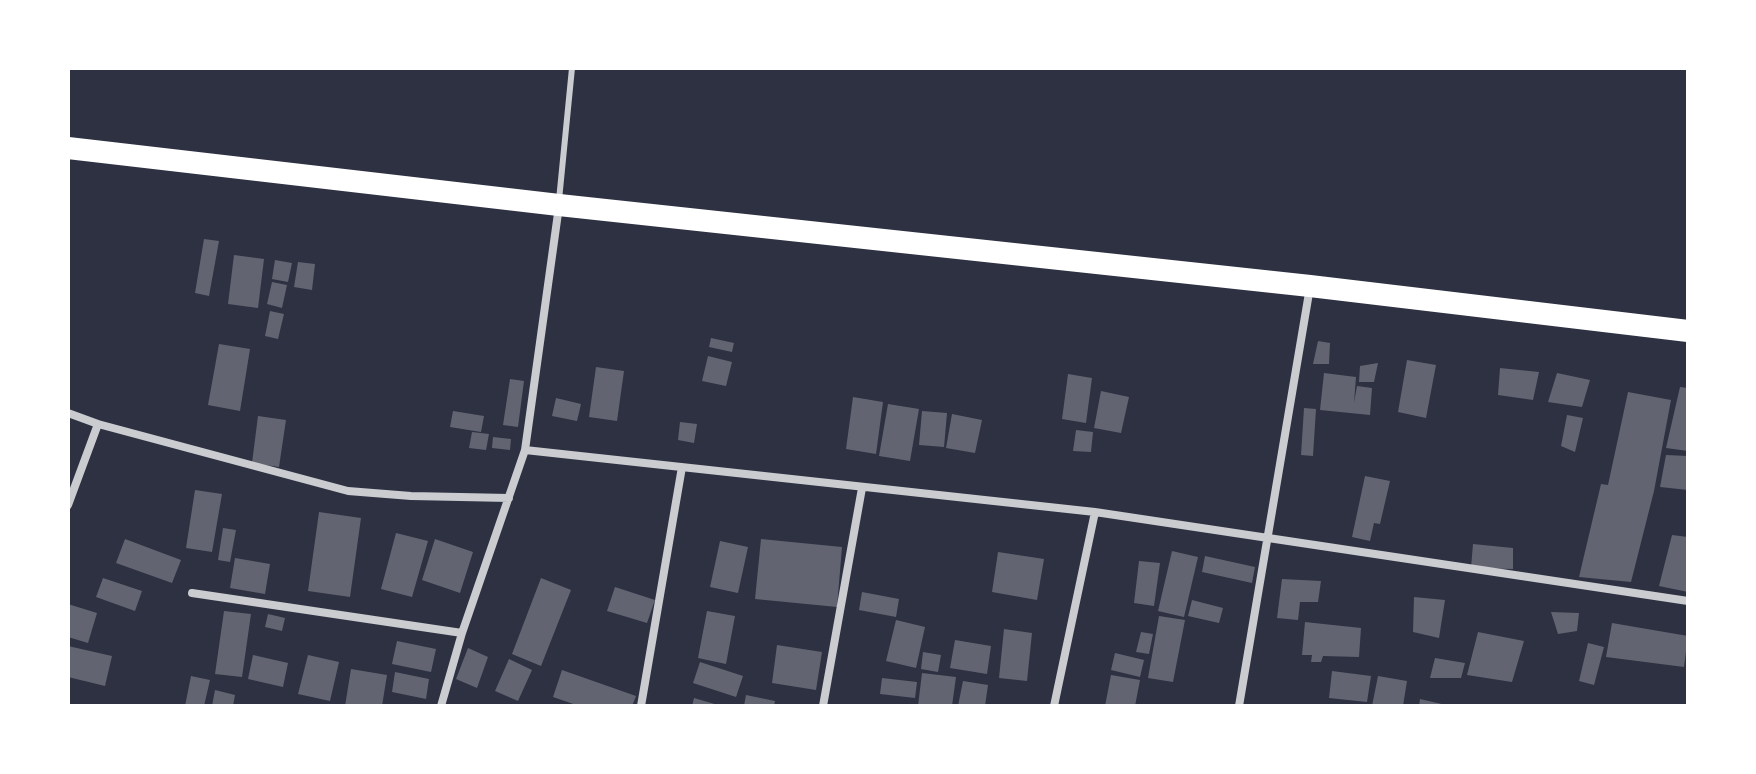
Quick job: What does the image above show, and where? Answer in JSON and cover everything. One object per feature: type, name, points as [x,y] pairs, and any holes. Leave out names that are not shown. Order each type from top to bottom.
[{"type":"highway","points":[[68,148],[1688,331]]},
{"type":"street","points":[[441,706],[462,633],[525,450],[559,205]]},
{"type":"street","points":[[1239,706],[1310,286]]},
{"type":"street","points":[[68,413],[98,424],[348,491],[509,498]]},
{"type":"street","points":[[68,505],[98,424]]},
{"type":"street","points":[[525,450],[1095,512],[1688,601]]},
{"type":"street","points":[[641,706],[682,467]]},
{"type":"street","points":[[823,706],[862,488]]},
{"type":"street","points":[[1054,706],[1095,512]]},
{"type":"street","points":[[192,593],[462,633]]},
{"type":"lane","points":[[559,205],[572,68]]},
{"type":"building","points":[[204,239],[219,241],[209,296],[195,293]]},
{"type":"building","points":[[234,255],[264,259],[258,308],[228,304]]},
{"type":"building","points":[[275,260],[292,263],[288,282],[272,279]]},
{"type":"building","points":[[298,262],[315,264],[312,290],[294,287]]},
{"type":"building","points":[[272,282],[287,285],[282,308],[267,304]]},
{"type":"building","points":[[270,311],[284,314],[278,339],[265,336]]},
{"type":"building","points":[[711,338],[734,343],[732,352],[709,347]]},
{"type":"building","points":[[1318,341],[1330,343],[1329,364],[1313,364]]},
{"type":"building","points":[[219,344],[250,349],[240,411],[208,405]]},
{"type":"building","points":[[708,356],[732,362],[726,386],[702,381]]},
{"type":"building","points":[[1407,360],[1436,365],[1426,418],[1398,412]]},
{"type":"building","points":[[1378,363],[1374,382],[1359,382],[1360,366]]},
{"type":"building","points":[[596,367],[624,371],[617,421],[589,417]]},
{"type":"building","points":[[1500,368],[1539,372],[1533,400],[1498,395]]},
{"type":"building","points":[[1324,373],[1356,377],[1354,403],[1357,386],[1372,388],[1370,415],[1320,410]]},
{"type":"building","points":[[1557,373],[1590,380],[1582,407],[1548,402]]},
{"type":"building","points":[[1068,374],[1092,378],[1086,423],[1062,419]]},
{"type":"building","points":[[510,379],[524,381],[518,427],[503,425]]},
{"type":"building","points":[[1680,387],[1688,388],[1688,451],[1666,448]]},
{"type":"building","points":[[1101,391],[1129,397],[1121,433],[1094,428]]},
{"type":"building","points":[[1628,392],[1671,400],[1654,491],[1631,582],[1579,577],[1601,484],[1608,485]]},
{"type":"building","points":[[853,397],[883,402],[876,454],[846,449]]},
{"type":"building","points":[[556,398],[581,404],[577,421],[552,416]]},
{"type":"building","points":[[888,404],[919,409],[910,461],[879,456]]},
{"type":"building","points":[[1304,408],[1316,409],[1313,456],[1301,455]]},
{"type":"building","points":[[453,411],[484,416],[481,432],[450,427]]},
{"type":"building","points":[[922,411],[947,413],[944,447],[919,445]]},
{"type":"building","points":[[952,414],[982,420],[975,453],[946,448]]},
{"type":"building","points":[[1567,415],[1583,418],[1575,452],[1561,446]]},
{"type":"building","points":[[258,416],[286,420],[279,467],[252,463]]},
{"type":"building","points":[[680,422],[697,424],[694,443],[678,440]]},
{"type":"building","points":[[1076,430],[1093,432],[1091,452],[1073,451]]},
{"type":"building","points":[[472,432],[489,434],[486,450],[469,448]]},
{"type":"building","points":[[493,437],[511,439],[510,450],[492,448]]},
{"type":"building","points":[[1666,455],[1688,456],[1688,490],[1660,487]]},
{"type":"building","points":[[1365,476],[1390,481],[1380,524],[1374,523],[1370,541],[1352,537]]},
{"type":"building","points":[[195,490],[222,494],[212,552],[186,548]]},
{"type":"building","points":[[319,512],[361,518],[350,597],[308,591]]},
{"type":"building","points":[[223,528],[236,530],[230,562],[218,560]]},
{"type":"building","points":[[396,533],[428,541],[412,597],[381,589]]},
{"type":"building","points":[[1672,535],[1688,537],[1688,592],[1659,586]]},
{"type":"building","points":[[125,539],[181,560],[172,583],[116,563]]},
{"type":"building","points":[[435,539],[473,552],[460,593],[422,580]]},
{"type":"building","points":[[761,539],[842,547],[837,607],[755,599]]},
{"type":"building","points":[[720,541],[748,547],[738,593],[710,587]]},
{"type":"building","points":[[1473,544],[1513,548],[1513,569],[1471,568]]},
{"type":"building","points":[[1172,551],[1198,557],[1184,617],[1158,611]]},
{"type":"building","points":[[998,552],[1044,559],[1037,600],[992,592]]},
{"type":"building","points":[[1205,556],[1255,567],[1252,583],[1202,572]]},
{"type":"building","points":[[235,558],[270,564],[265,594],[230,588]]},
{"type":"building","points":[[1139,561],[1160,563],[1154,606],[1134,603]]},
{"type":"building","points":[[103,578],[142,591],[135,611],[96,597]]},
{"type":"building","points":[[541,578],[571,590],[541,666],[512,654]]},
{"type":"building","points":[[1282,579],[1321,581],[1318,602],[1300,602],[1298,620],[1277,618]]},
{"type":"building","points":[[615,587],[655,600],[647,623],[607,611]]},
{"type":"building","points":[[862,592],[899,599],[896,617],[859,610]]},
{"type":"building","points":[[1414,597],[1445,600],[1439,638],[1413,632]]},
{"type":"building","points":[[1192,600],[1223,608],[1219,623],[1188,616]]},
{"type":"building","points":[[68,604],[97,613],[88,643],[68,637]]},
{"type":"building","points":[[224,611],[251,614],[242,677],[215,674]]},
{"type":"building","points":[[707,611],[735,616],[726,664],[698,658]]},
{"type":"building","points":[[1551,612],[1579,613],[1577,631],[1558,634]]},
{"type":"building","points":[[268,614],[285,618],[282,631],[265,627]]},
{"type":"building","points":[[1159,616],[1185,620],[1173,682],[1148,678]]},
{"type":"building","points":[[896,620],[925,627],[916,668],[886,661]]},
{"type":"building","points":[[1305,622],[1361,628],[1359,657],[1323,656],[1321,662],[1311,662],[1312,655],[1302,655]]},
{"type":"building","points":[[1612,623],[1688,636],[1684,667],[1606,657]]},
{"type":"building","points":[[1004,629],[1032,633],[1027,681],[999,678]]},
{"type":"building","points":[[1141,632],[1153,634],[1149,654],[1136,652]]},
{"type":"building","points":[[1478,632],[1524,641],[1512,682],[1467,675]]},
{"type":"building","points":[[955,640],[991,646],[987,674],[950,668]]},
{"type":"building","points":[[397,641],[436,649],[431,672],[392,664]]},
{"type":"building","points":[[1588,643],[1604,647],[1594,685],[1579,681]]},
{"type":"building","points":[[777,645],[822,652],[816,690],[772,683]]},
{"type":"building","points":[[68,646],[112,656],[105,686],[68,677]]},
{"type":"building","points":[[468,648],[488,657],[477,688],[456,679]]},
{"type":"building","points":[[923,652],[941,655],[938,672],[921,669]]},
{"type":"building","points":[[1115,653],[1144,660],[1140,677],[1111,670]]},
{"type":"building","points":[[253,655],[288,663],[283,687],[248,679]]},
{"type":"building","points":[[308,655],[339,662],[330,701],[298,694]]},
{"type":"building","points":[[1435,658],[1465,663],[1461,678],[1430,678]]},
{"type":"building","points":[[509,659],[532,670],[518,701],[495,691]]},
{"type":"building","points":[[700,662],[743,676],[736,697],[693,683]]},
{"type":"building","points":[[351,669],[387,675],[382,706],[345,706]]},
{"type":"building","points":[[562,670],[636,696],[632,706],[579,706],[553,697]]},
{"type":"building","points":[[1332,671],[1371,676],[1367,702],[1329,698]]},
{"type":"building","points":[[395,672],[429,679],[426,699],[392,692]]},
{"type":"building","points":[[922,673],[956,677],[952,706],[918,706]]},
{"type":"building","points":[[1111,675],[1140,680],[1135,706],[1105,706]]},
{"type":"building","points":[[191,676],[210,680],[204,706],[185,706]]},
{"type":"building","points":[[1378,676],[1407,681],[1403,706],[1372,706]]},
{"type":"building","points":[[882,678],[917,682],[915,698],[880,694]]},
{"type":"building","points":[[963,681],[988,685],[985,706],[958,706]]},
{"type":"building","points":[[215,690],[235,695],[233,706],[212,706]]},
{"type":"building","points":[[746,695],[775,701],[774,706],[744,706]]},
{"type":"building","points":[[694,698],[718,705],[718,706],[692,706]]},
{"type":"building","points":[[1420,699],[1446,705],[1446,706],[1419,706]]}]
